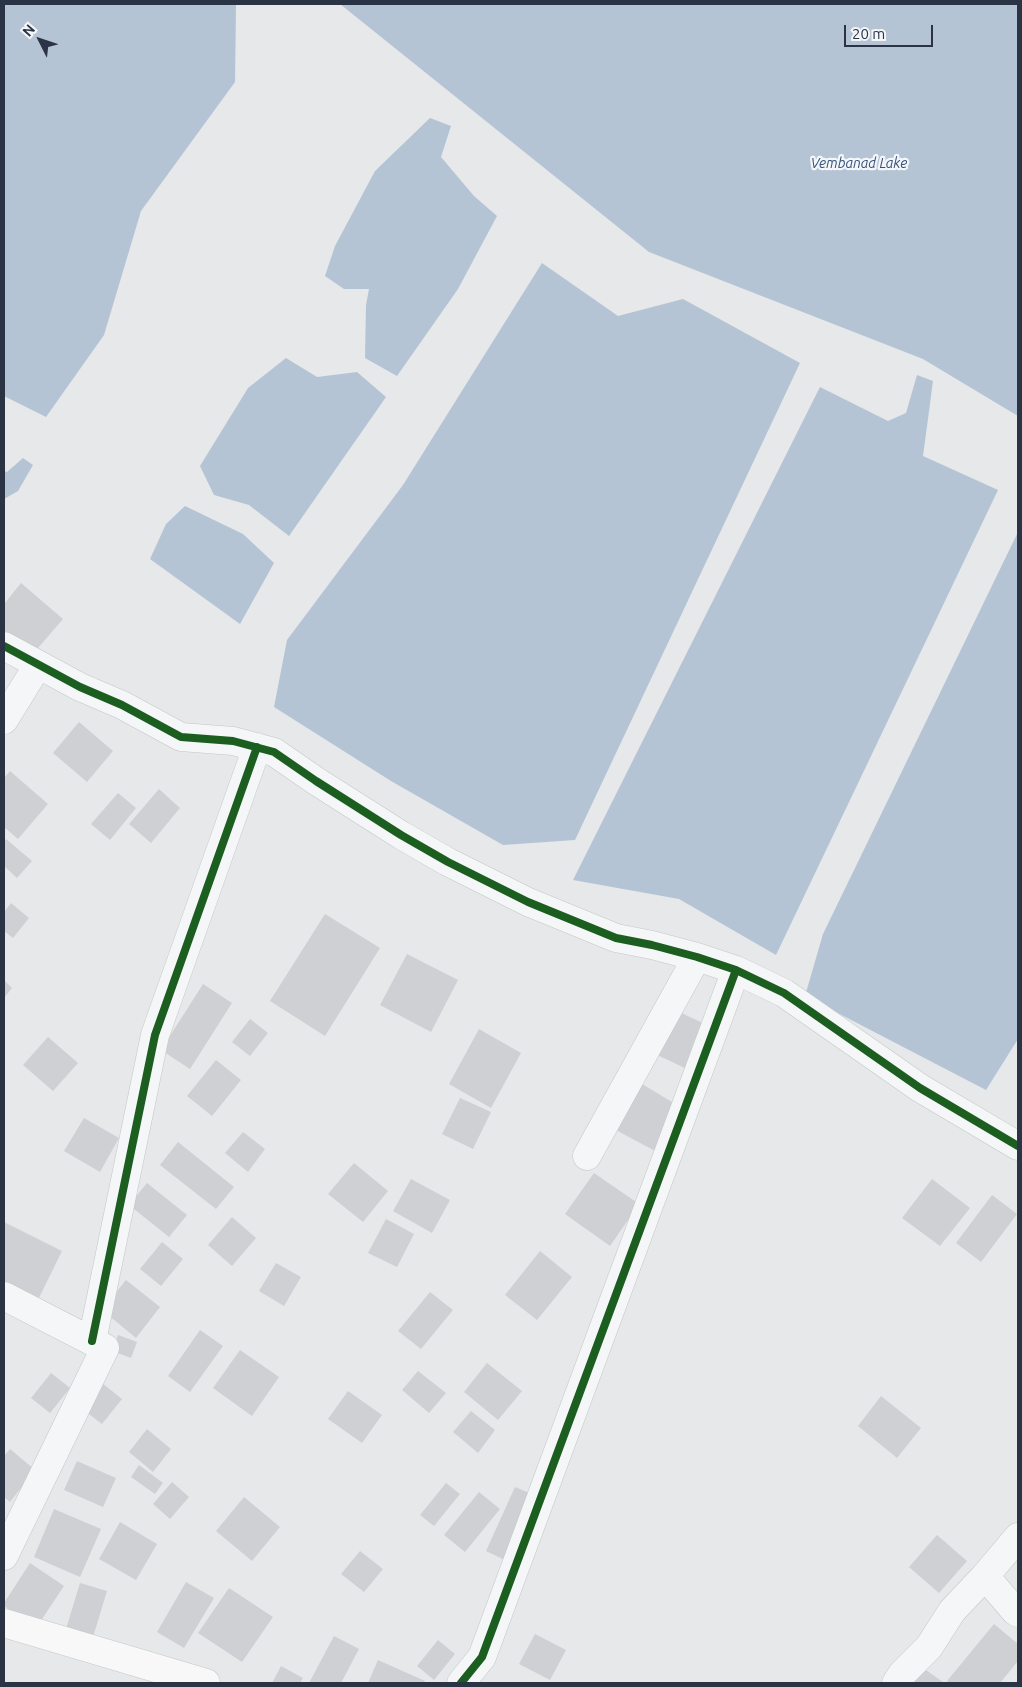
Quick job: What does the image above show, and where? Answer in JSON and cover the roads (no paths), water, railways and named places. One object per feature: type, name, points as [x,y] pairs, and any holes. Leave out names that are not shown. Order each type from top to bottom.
[{"type":"main road","points":[[4,1623],[164,1678],[206,1683]]},
{"type":"street","points":[[4,646],[80,687],[122,705],[181,737],[233,741],[274,752],[378,822],[483,880],[528,902],[616,938],[652,944],[697,956],[736,970],[784,993],[913,1083],[1018,1146]]},
{"type":"street","points":[[4,720],[38,665]]},
{"type":"street","points":[[92,1341],[155,1035],[257,747]]},
{"type":"street","points":[[588,1156],[697,956]]},
{"type":"street","points":[[461,1683],[482,1657],[736,970]]},
{"type":"street","points":[[4,1296],[105,1348],[4,1556]]},
{"type":"street","points":[[896,1683],[902,1674],[929,1647],[952,1611],[1018,1537]]},
{"type":"street","points":[[985,1576],[1018,1613]]},
{"type":"water","points":[[4,4],[236,5],[235,82],[141,211],[104,335],[46,417],[4,396]]},
{"type":"water","name":"Vembanad Lake","points":[[340,4],[1018,4],[1018,416],[923,359],[649,252]]},
{"type":"water","points":[[430,118],[451,126],[441,157],[474,196],[497,216],[458,289],[397,376],[365,358],[366,305],[369,289],[344,289],[325,276],[335,246],[375,171]]},
{"type":"water","points":[[542,263],[618,316],[683,299],[800,363],[575,840],[503,845],[391,781],[274,707],[287,640],[403,485]]},
{"type":"water","points":[[286,358],[317,377],[357,372],[386,397],[289,536],[249,505],[214,495],[200,466],[248,388]]},
{"type":"water","points":[[917,375],[933,381],[923,456],[998,490],[776,955],[679,899],[573,880],[820,387],[888,421],[906,413]]},
{"type":"water","points":[[23,458],[33,465],[18,491],[4,499],[4,471],[7,472]]},
{"type":"water","points":[[185,506],[243,534],[274,563],[240,624],[150,559],[166,524]]},
{"type":"water","points":[[1018,532],[1018,1039],[986,1090],[805,996],[823,934]]}]
